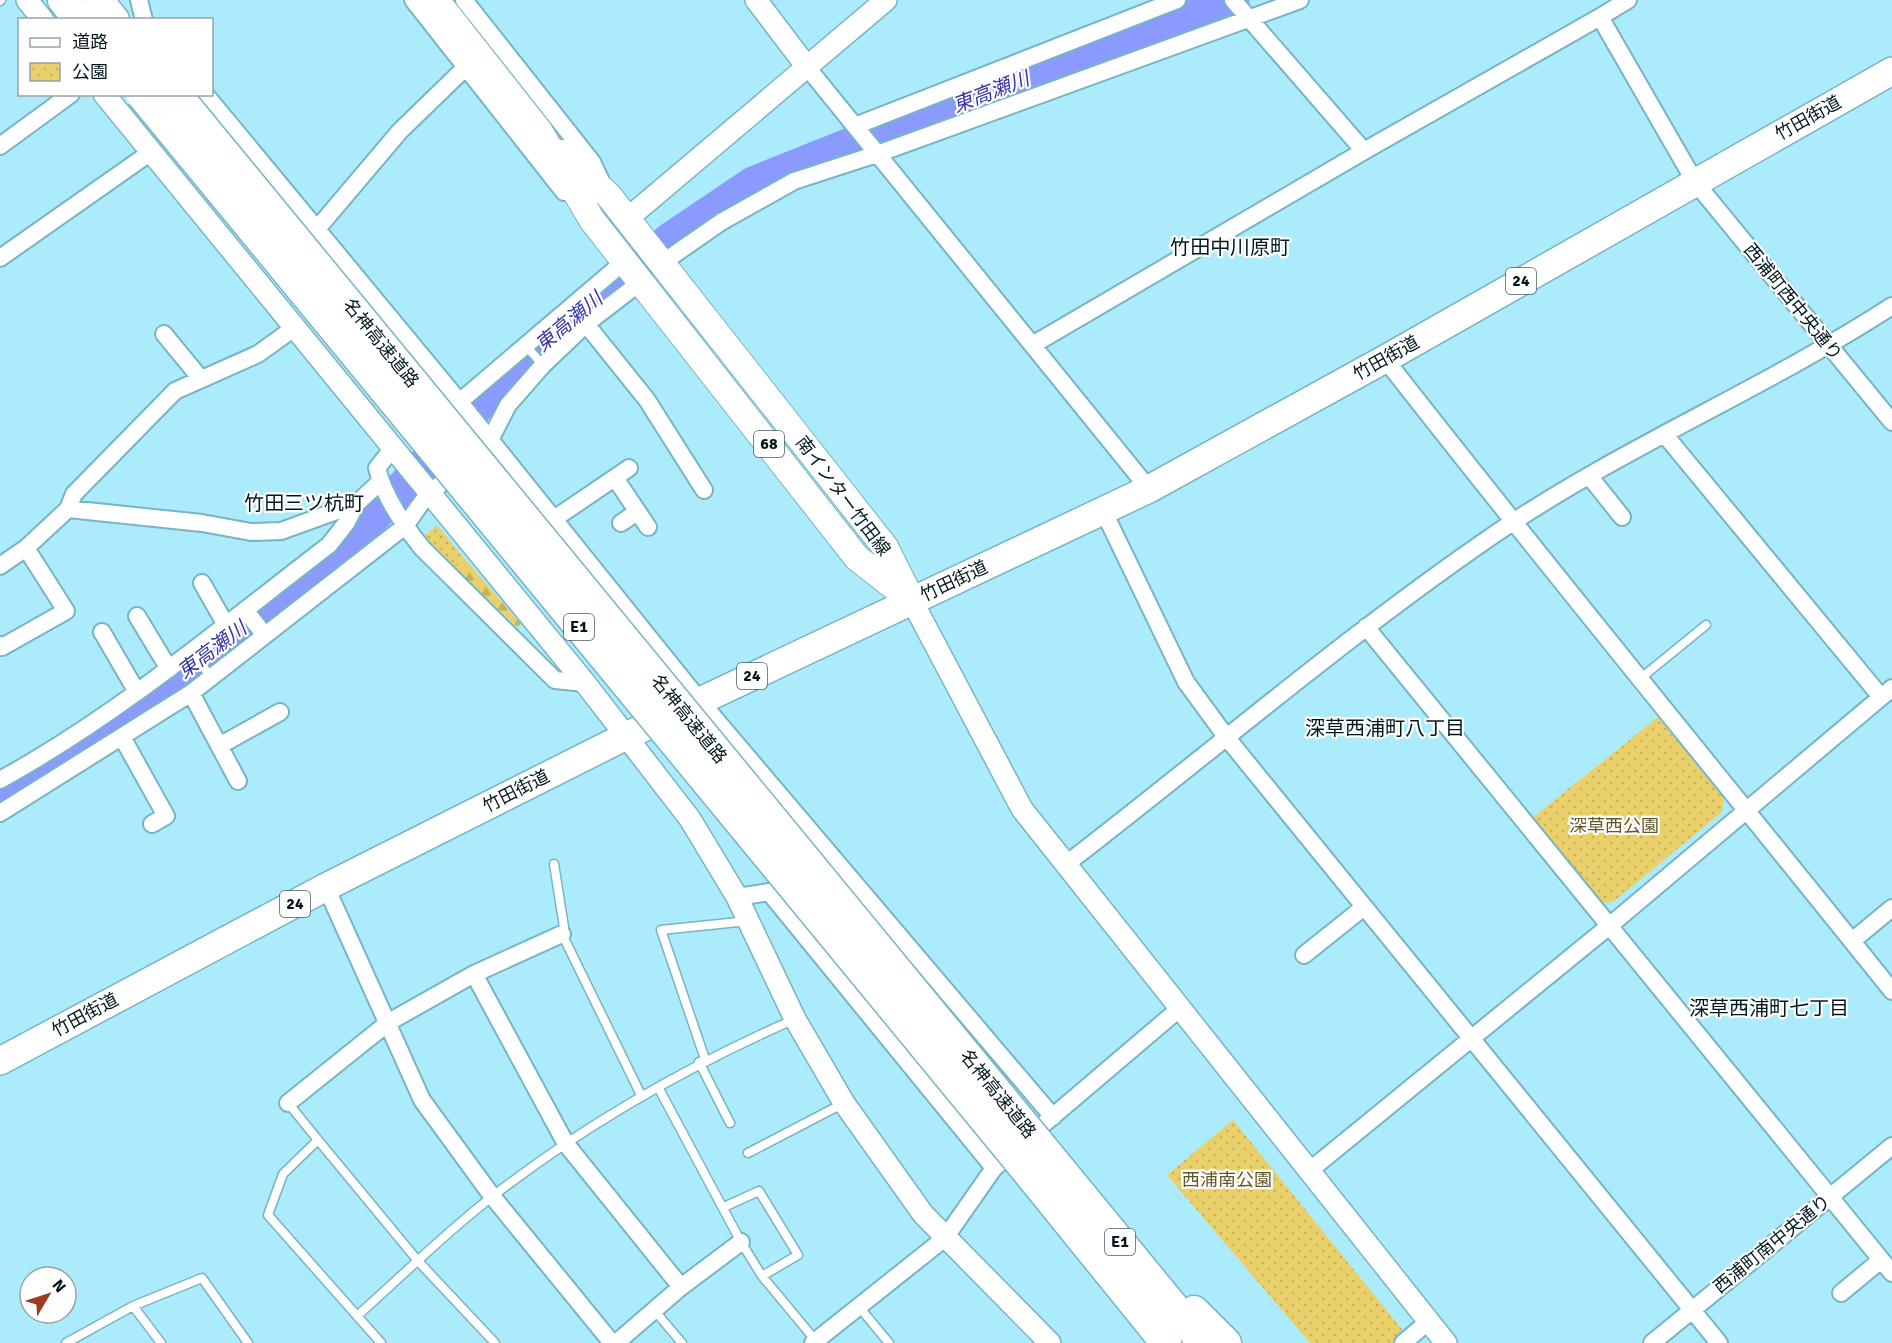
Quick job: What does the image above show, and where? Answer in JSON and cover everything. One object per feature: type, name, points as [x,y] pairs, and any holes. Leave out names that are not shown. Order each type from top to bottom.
[{"type":"highway","points":[[63,0],[77,18]]},
{"type":"highway","points":[[98,0],[112,18]]},
{"type":"highway","name":"竹田街道","points":[[0,1061],[326,887],[626,736],[1149,489],[1385,359],[1892,71]]},
{"type":"highway","name":"名神高速道路","points":[[143,96],[1016,1157],[1203,1343]]},
{"type":"highway","name":"名神高速道路","points":[[178,96],[1016,1157]]},
{"type":"highway","points":[[1109,1251],[1158,1343]]},
{"type":"highway","points":[[1109,1251],[1226,1343]]},
{"type":"highway","name":"名神高速道路","points":[[1109,1251],[1166,1343]]},
{"type":"main road","name":"南インター竹田線","points":[[436,0],[540,132],[592,220],[634,270],[857,558],[912,601]]},
{"type":"main road","name":"南インター竹田線","points":[[540,132],[609,196],[885,547],[912,601]]},
{"type":"street","points":[[139,0],[144,18]]},
{"type":"street","points":[[413,0],[566,195],[592,220]]},
{"type":"street","points":[[464,0],[592,162],[609,196]]},
{"type":"street","points":[[756,0],[875,152],[1034,344],[1149,489]]},
{"type":"street","points":[[627,219],[886,0]]},
{"type":"street","points":[[856,127],[1177,0]]},
{"type":"street","points":[[1233,0],[1246,18],[1364,151]]},
{"type":"street","points":[[655,256],[794,181],[1300,0]]},
{"type":"street","points":[[1034,344],[1628,0]]},
{"type":"street","points":[[29,1],[42,18]]},
{"type":"street","name":"西浦町西中央通り","points":[[1600,16],[1695,182],[1892,422]]},
{"type":"street","points":[[265,292],[400,131],[466,67]]},
{"type":"street","points":[[0,146],[68,96]]},
{"type":"street","points":[[106,96],[585,682],[690,819],[737,897],[795,1019],[844,1102],[904,1189],[945,1238],[1050,1343]]},
{"type":"street","points":[[207,96],[461,404],[700,701],[1053,1117]]},
{"type":"street","points":[[0,258],[151,152]]},
{"type":"street","points":[[0,813],[190,693],[264,634],[430,494],[485,434],[540,362],[586,324],[634,270]]},
{"type":"street","points":[[585,682],[555,680],[422,548],[401,518],[382,484],[377,468],[461,404],[527,346],[634,270]]},
{"type":"street","points":[[1065,866],[1366,627],[1513,524],[1590,477],[1845,336],[1892,306]]},
{"type":"street","points":[[586,324],[647,400],[705,490]]},
{"type":"street","points":[[0,566],[26,548],[68,509],[74,494],[175,391],[258,354],[294,328]]},
{"type":"street","points":[[164,334],[201,379]]},
{"type":"street","points":[[1385,359],[1513,524],[1641,678],[1892,991]]},
{"type":"street","points":[[1309,1172],[1608,927],[1886,692],[1665,435]]},
{"type":"street","points":[[554,519],[622,473],[637,512],[648,528]]},
{"type":"street","points":[[1590,477],[1622,517]]},
{"type":"street","points":[[68,509],[202,523],[251,532],[281,531],[356,504],[382,484]]},
{"type":"street","points":[[0,780],[45,755],[137,692],[226,625],[329,545],[347,522],[356,504]]},
{"type":"street","points":[[1103,510],[1186,682],[1227,738],[1719,1343]]},
{"type":"street","points":[[621,523],[637,512]]},
{"type":"street","points":[[0,645],[2,648],[66,611],[26,548]]},
{"type":"street","points":[[202,583],[226,625]]},
{"type":"street","points":[[912,601],[1022,808],[1065,866],[1446,1343]]},
{"type":"street","points":[[245,610],[264,634]]},
{"type":"street","points":[[137,616],[169,669]]},
{"type":"street","points":[[1366,627],[1608,927],[1887,1266],[1841,1293]]},
{"type":"street","points":[[102,632],[137,692]]},
{"type":"street","points":[[190,693],[238,782]]},
{"type":"street","points":[[219,747],[280,712]]},
{"type":"street","points":[[122,737],[165,816],[152,824]]},
{"type":"street","points":[[326,887],[422,1100],[492,1196],[614,1343],[681,1287],[741,1242]]},
{"type":"street","points":[[737,897],[769,892],[1016,1157]]},
{"type":"street","points":[[1304,955],[1364,907]]},
{"type":"street","points":[[1852,941],[1892,908]]},
{"type":"street","points":[[288,1103],[388,1022],[474,974],[562,934]]},
{"type":"street","points":[[474,974],[566,1144],[681,1287]]},
{"type":"street","points":[[814,1342],[860,1308],[945,1238],[1053,1117],[1179,1009]]},
{"type":"street","name":"西浦町南中央通り","points":[[1652,1343],[1892,1146]]},
{"type":"street","points":[[1403,1343],[1429,1321]]},
{"type":"lane","points":[[527,346],[540,362]]},
{"type":"lane","points":[[1641,678],[1706,626]]},
{"type":"lane","points":[[191,651],[211,677]]},
{"type":"lane","points":[[554,864],[564,927],[562,934],[641,1095]]},
{"type":"lane","points":[[730,1123],[702,1061],[661,930],[748,921]]},
{"type":"lane","points":[[357,1316],[492,1196],[566,1144],[641,1095],[702,1061],[795,1019]]},
{"type":"lane","points":[[658,1087],[741,1242],[762,1276],[814,1342]]},
{"type":"lane","points":[[748,1153],[844,1102]]},
{"type":"lane","points":[[288,1103],[418,1261],[495,1343]]},
{"type":"lane","points":[[318,1140],[283,1174],[268,1215],[381,1343]]},
{"type":"lane","points":[[724,1207],[759,1191],[798,1255],[762,1276]]},
{"type":"lane","points":[[66,1343],[133,1306],[202,1278],[248,1343]]},
{"type":"lane","points":[[133,1306],[161,1343]]},
{"type":"lane","points":[[860,1308],[889,1343]]},
{"type":"lane","points":[[654,1310],[682,1343]]},
{"type":"green space","points":[[437,525],[464,558],[452,567],[424,536]]},
{"type":"green space","points":[[464,558],[521,624],[517,627],[452,567]]},
{"type":"green space","name":"深草西公園","points":[[1658,717],[1724,798],[1722,812],[1613,902],[1597,903],[1531,819]]},
{"type":"green space","name":"西浦南公園","points":[[1233,1120],[1413,1343],[1310,1343],[1167,1175]]},
{"type":"waterway","name":"東高瀬川","points":[[0,798],[173,680],[339,554],[486,398],[546,340],[670,239],[753,183],[1233,0]]},
{"type":"district","name":"竹田中川原町","points":[[1230,247]]},
{"type":"district","name":"竹田三ツ杭町","points":[[304,503]]},
{"type":"district","name":"深草西浦町八丁目","points":[[1385,728]]},
{"type":"district","name":"深草西浦町七丁目","points":[[1769,1008]]}]
